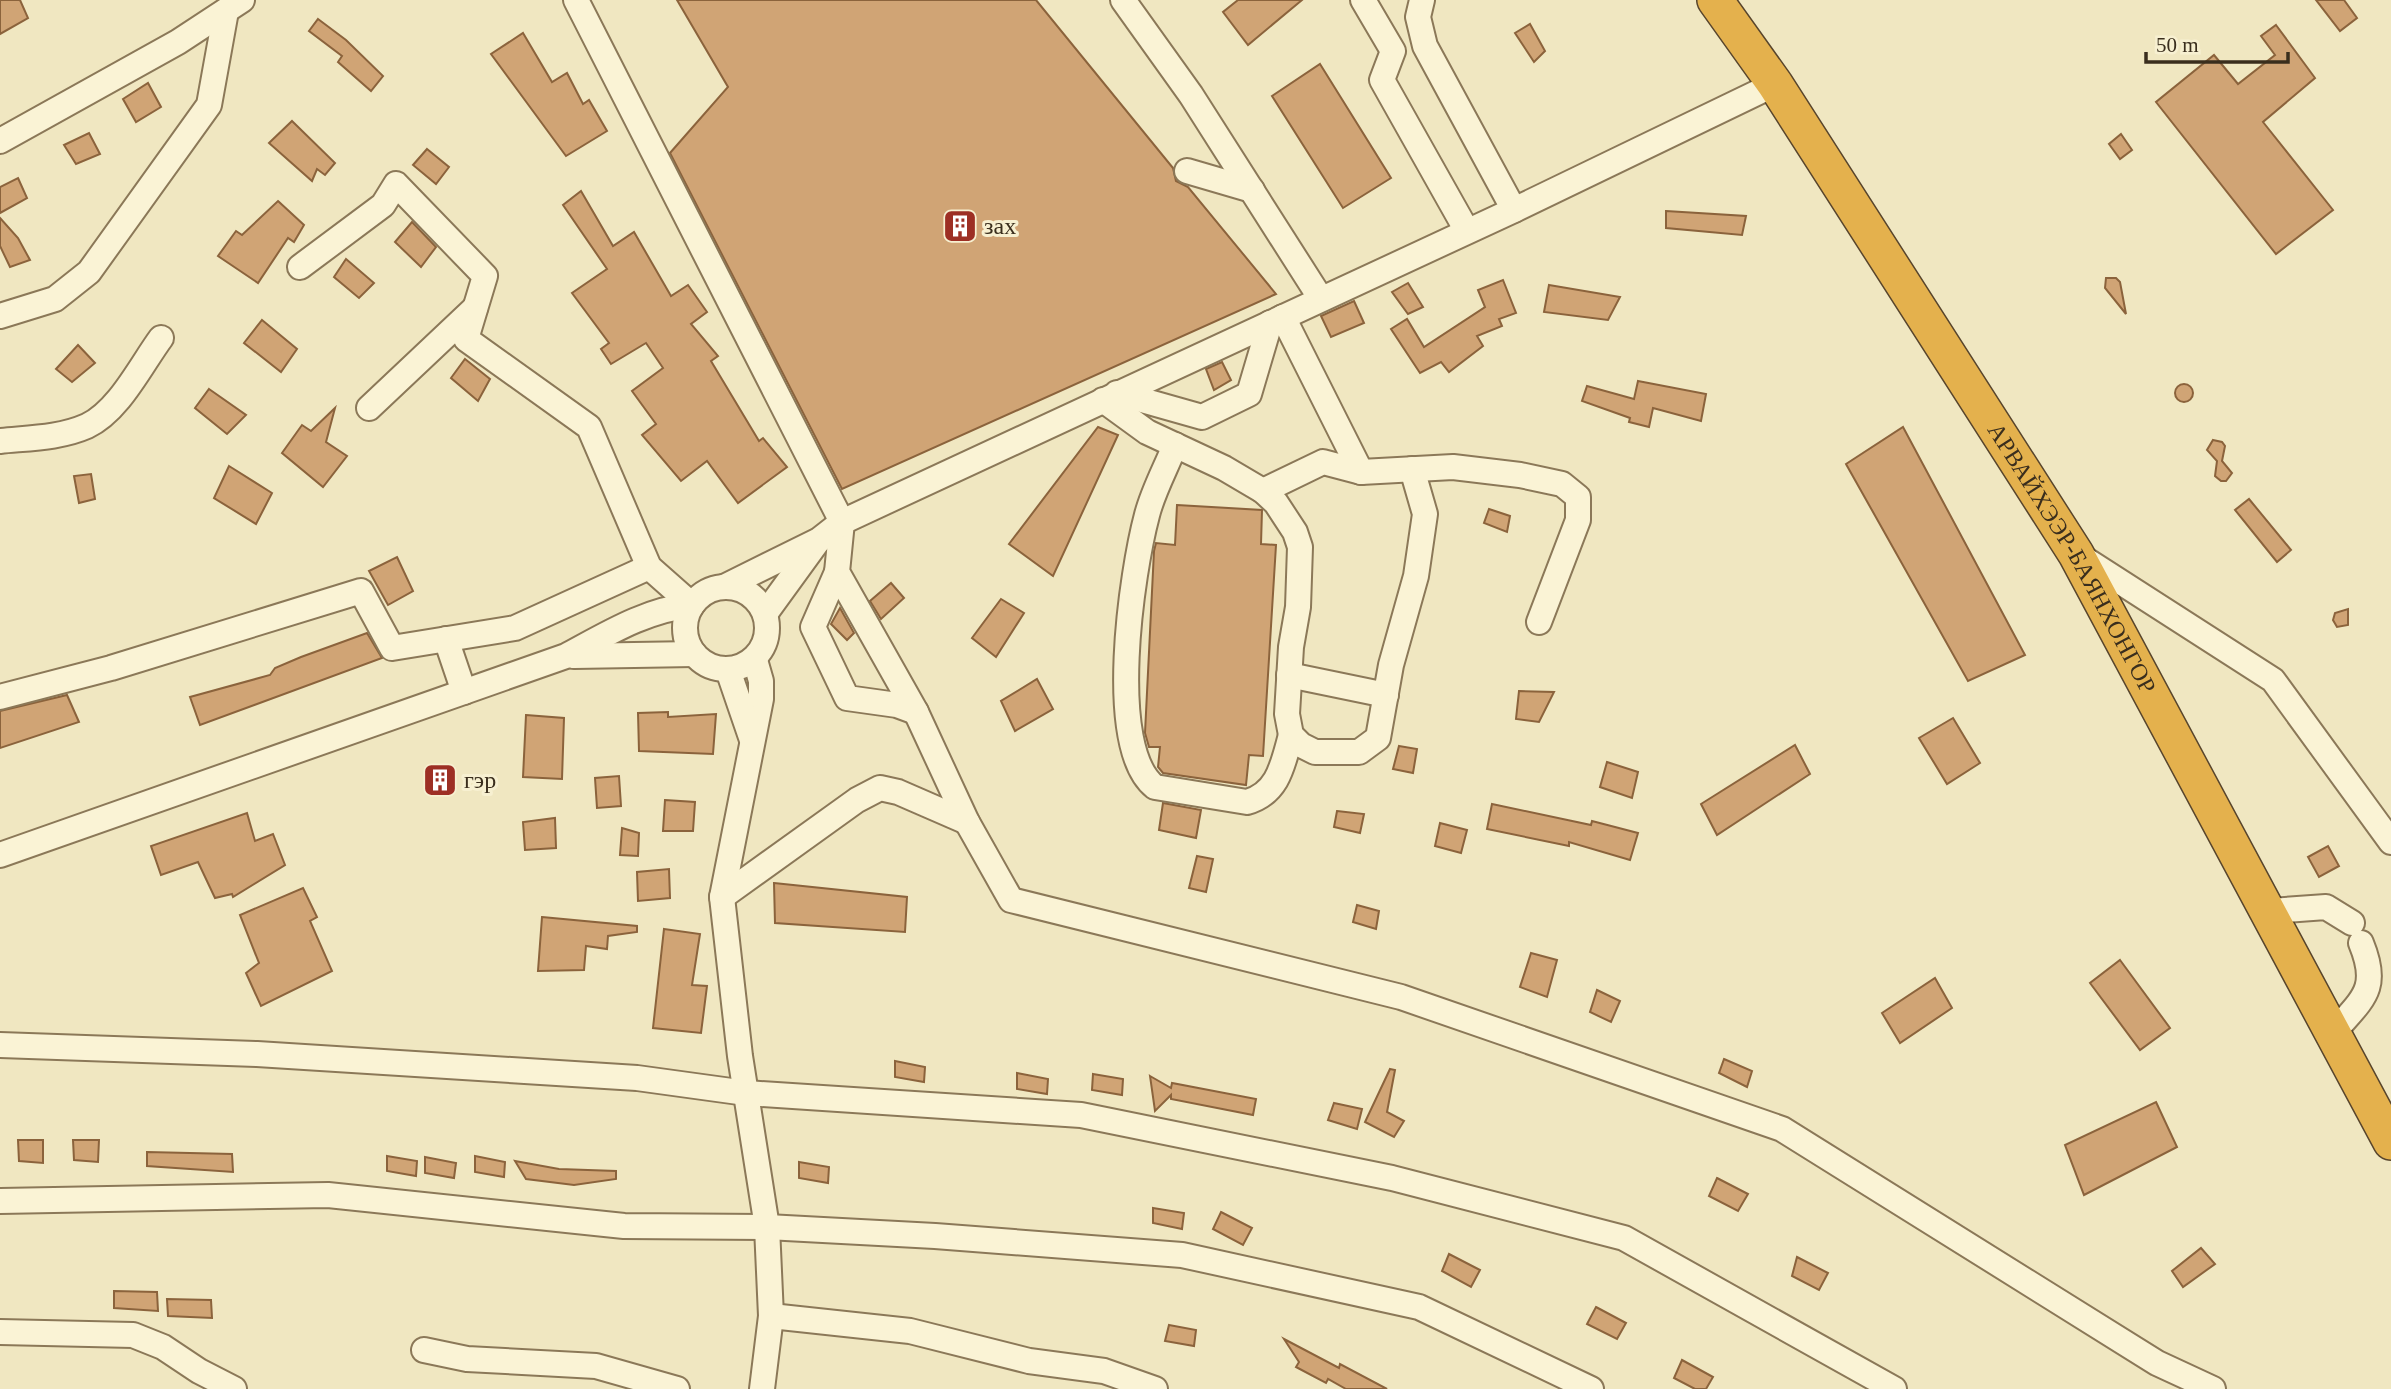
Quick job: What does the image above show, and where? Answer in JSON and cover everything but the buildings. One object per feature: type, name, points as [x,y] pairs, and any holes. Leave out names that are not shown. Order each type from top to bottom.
[{"type":"highway","name":"АРВАЙХЭЭР-БАЯНХОНГОР","points":[[1715,0],[1775,84],[2076,554],[2270,911],[2391,1142]]},
{"type":"street","points":[[576,0],[842,522],[837,572],[813,627],[847,698],[897,705],[916,712]]},
{"type":"street","points":[[1123,0],[1191,96],[1321,299]]},
{"type":"street","points":[[1363,0],[1393,51],[1382,80],[1467,231]]},
{"type":"street","points":[[1422,0],[1418,17],[1425,46],[1514,210]]},
{"type":"street","points":[[0,141],[178,42],[234,5]]},
{"type":"street","points":[[0,316],[55,299],[89,272],[209,105],[234,5]]},
{"type":"street","points":[[724,587],[750,594],[765,614],[766,640],[755,660],[728,670],[703,663],[694,654],[685,629],[692,605],[701,595],[724,587],[819,540],[842,522],[1514,210],[1775,84]]},
{"type":"street","points":[[1187,171],[1252,190]]},
{"type":"street","points":[[300,267],[383,205],[396,184],[485,276],[466,340],[589,427],[649,567],[692,605]]},
{"type":"street","points":[[369,408],[476,308]]},
{"type":"street","points":[[1110,397],[1202,417],[1249,394],[1276,320]]},
{"type":"street","points":[[1276,320],[1361,472]]},
{"type":"street","points":[[0,441],[46,437],[88,425],[113,405],[161,338]]},
{"type":"street","points":[[1110,397],[1147,432],[1175,445],[1263,491],[1276,503],[1300,547],[1298,607],[1287,714],[1291,735],[1275,785],[1260,799],[1247,803],[1154,787],[1145,779],[1134,758],[1128,715],[1128,616],[1147,514],[1175,445]]},
{"type":"street","points":[[1263,491],[1323,462],[1361,472],[1453,467],[1520,475],[1562,484],[1578,497],[1578,520],[1539,622]]},
{"type":"street","points":[[1291,735],[1301,745],[1315,752],[1359,752],[1378,738],[1416,576],[1425,514],[1412,469]]},
{"type":"street","points":[[765,614],[819,540]]},
{"type":"street","points":[[2076,554],[2273,680],[2391,842]]},
{"type":"street","points":[[0,697],[111,668],[361,591],[392,648],[515,628],[649,567]]},
{"type":"street","points":[[837,572],[916,712],[967,822],[1011,900],[1401,997],[1782,1129],[2157,1363],[2213,1389]]},
{"type":"street","points":[[0,855],[566,656],[617,628],[663,608],[692,605]]},
{"type":"street","points":[[446,639],[464,692]]},
{"type":"street","points":[[566,656],[694,654]]},
{"type":"street","points":[[755,660],[761,681],[722,897],[746,1093],[768,1227],[771,1316],[762,1389]]},
{"type":"street","points":[[728,670],[752,741]]},
{"type":"street","points":[[1289,675],[1386,695]]},
{"type":"street","points":[[722,897],[857,800],[880,789],[898,792],[967,822]]},
{"type":"street","points":[[2270,911],[2326,907],[2357,933],[2372,979],[2369,992],[2334,1032]]},
{"type":"street","points":[[0,1045],[257,1054],[637,1078],[746,1093],[1081,1115],[1392,1178],[1624,1238],[1894,1389]]},
{"type":"street","points":[[0,1201],[328,1195],[624,1226],[768,1227],[935,1236],[1182,1255],[1419,1307],[1591,1389]]},
{"type":"street","points":[[771,1316],[910,1331],[1029,1361],[1104,1371],[1155,1389]]},
{"type":"street","points":[[0,1332],[133,1335],[163,1347],[199,1371],[234,1389]]},
{"type":"street","points":[[424,1350],[467,1359],[596,1366],[677,1389]]},
{"type":"place","name":"зах","points":[[960,226]]},
{"type":"place","name":"гэр","points":[[440,780]]}]
